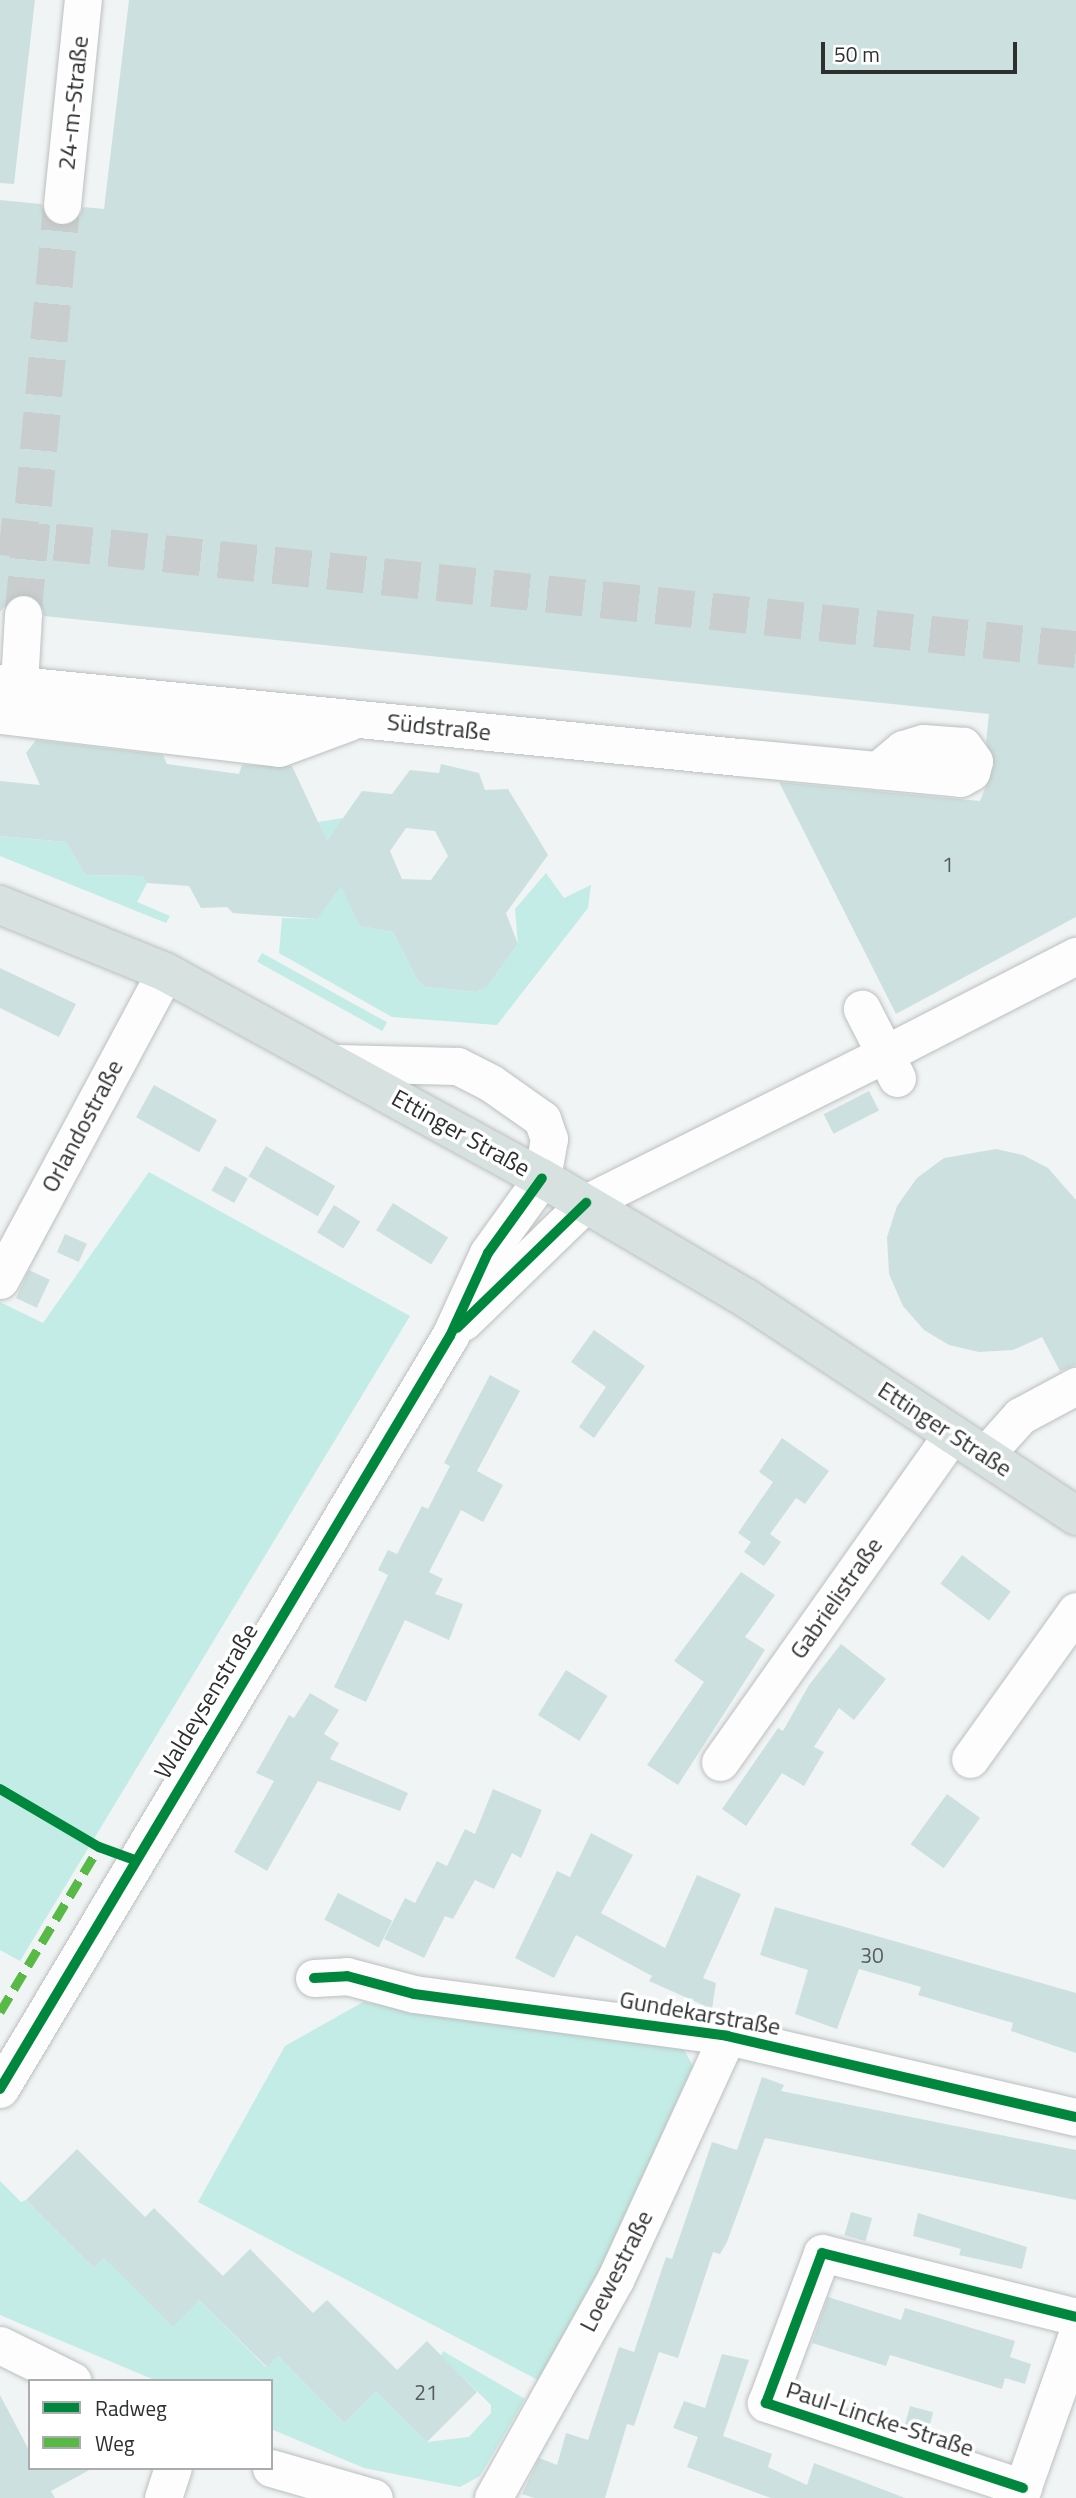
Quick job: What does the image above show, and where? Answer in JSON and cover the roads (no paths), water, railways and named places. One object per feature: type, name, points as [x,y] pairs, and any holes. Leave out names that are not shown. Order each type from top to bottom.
[{"type":"main road","name":"Ettinger Straße","points":[[0,905],[165,972],[336,1063],[542,1178],[746,1298],[1076,1516]]},
{"type":"street","name":"24-m-Straße","points":[[62,205],[83,0]]},
{"type":"street","points":[[10,684],[23,614]]},
{"type":"street","name":"Südstraße","points":[[10,684],[878,770]]},
{"type":"street","points":[[0,715],[279,748],[359,718]]},
{"type":"street","name":"Waldeysenstraße","points":[[450,1336],[586,1203],[890,1066],[1076,956]]},
{"type":"street","name":"Orlandostraße","points":[[0,1280],[165,972]]},
{"type":"street","points":[[862,1009],[890,1066]]},
{"type":"street","points":[[336,1063],[457,1066],[491,1083],[542,1119],[549,1139],[542,1178]]},
{"type":"street","name":"Waldeysenstraße","points":[[0,2089],[450,1336],[488,1254],[542,1178]]},
{"type":"street","points":[[985,1455],[1020,1416],[1076,1386]]},
{"type":"street","name":"Gabrielistraße","points":[[719,1762],[952,1434]]},
{"type":"street","points":[[970,1759],[1076,1611]]},
{"type":"street","name":"Gundekarstraße","points":[[314,1979],[347,1976],[414,1994],[727,2036],[1076,2118]]},
{"type":"street","name":"Loewestraße","points":[[493,2498],[615,2280],[727,2036]]},
{"type":"street","name":"Paul-Lincke-Straße","points":[[1076,2317],[822,2253],[766,2403],[1021,2493],[1076,2337]]},
{"type":"street","points":[[0,2345],[69,2379]]},
{"type":"street","points":[[273,2469],[351,2495]]},
{"type":"street","points":[[163,2498],[172,2470]]},
{"type":"tunnel","points":[[23,614],[62,205]]},
{"type":"tunnel","points":[[0,536],[1076,649]]}]
